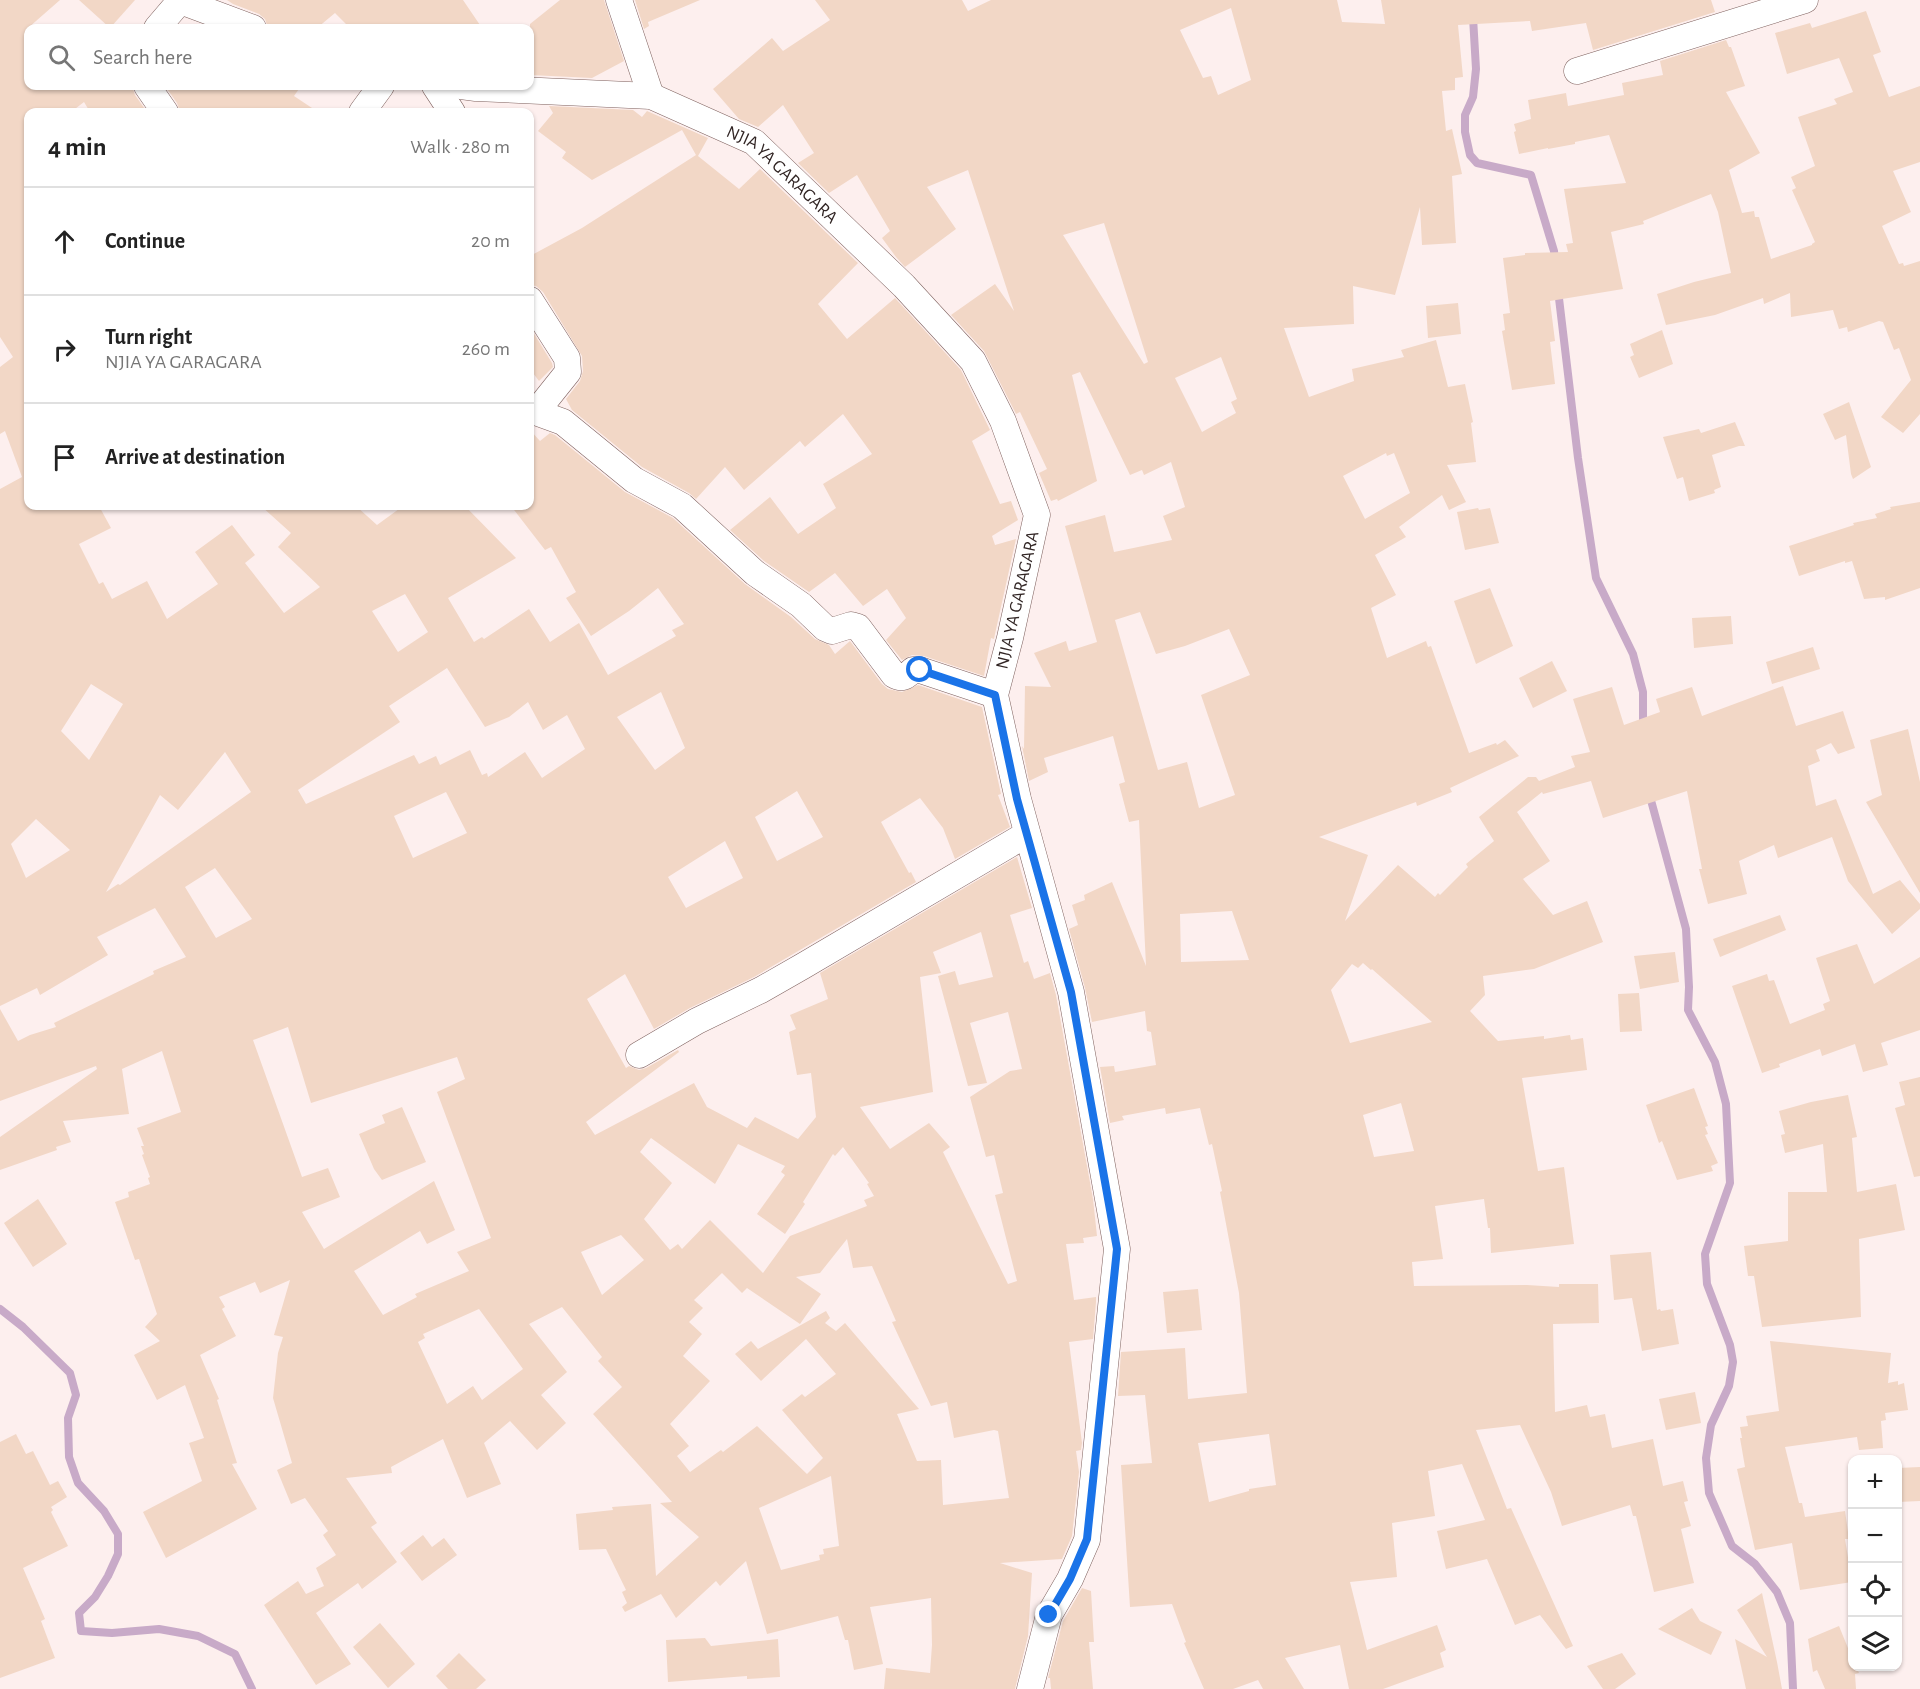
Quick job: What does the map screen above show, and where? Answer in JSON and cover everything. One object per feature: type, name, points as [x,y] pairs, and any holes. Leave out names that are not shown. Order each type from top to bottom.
[{"type":"street","points":[[618,0],[651,96]]},
{"type":"street","points":[[1577,70],[1805,0]]},
{"type":"street","points":[[160,24],[179,1],[242,24]]},
{"type":"street","points":[[150,90],[162,108]]},
{"type":"street","points":[[365,108],[378,90]]},
{"type":"street","points":[[438,90],[449,108]]},
{"type":"street","name":"NJIA YA GARAGARA","points":[[520,90],[651,96],[754,142],[904,286],[973,361],[1003,421],[1036,515],[1010,638],[995,695],[1017,799],[1071,992],[1117,1249],[1087,1539],[1070,1579],[1049,1615],[1030,1689]]},
{"type":"street","points":[[534,306],[567,358],[569,366],[568,372],[534,410]]},
{"type":"street","points":[[534,411],[563,422],[634,480],[682,506],[755,573],[801,605],[825,628],[832,632],[851,625],[858,627],[894,675],[899,678],[905,677],[913,670],[920,670],[995,695]]},
{"type":"street","points":[[639,1055],[697,1021],[761,990],[1027,834]]},
{"type":"building","points":[[0,0],[60,0],[33,24],[24,24],[24,90],[133,90],[144,108],[88,108],[84,102],[76,108],[24,108],[24,510],[101,510],[111,528],[79,544],[99,584],[103,582],[112,599],[147,581],[167,619],[218,584],[195,552],[232,525],[255,555],[245,563],[284,613],[320,587],[278,547],[291,533],[265,510],[360,510],[377,525],[398,510],[469,510],[516,558],[448,598],[474,642],[482,637],[484,639],[529,609],[550,642],[579,623],[608,675],[676,636],[672,630],[684,624],[658,588],[629,611],[591,636],[566,598],[576,592],[551,547],[545,550],[514,510],[534,510],[534,434],[540,441],[550,433],[625,492],[673,518],[745,584],[791,617],[815,639],[829,645],[835,654],[850,641],[888,689],[902,692],[918,685],[982,707],[1001,794],[998,795],[1010,827],[955,859],[943,828],[920,798],[881,822],[916,882],[754,977],[690,1008],[654,1029],[625,974],[587,999],[626,1068],[629,1066],[639,1070],[646,1068],[678,1050],[679,1052],[586,1122],[595,1135],[694,1083],[707,1107],[747,1128],[755,1117],[798,1139],[816,1117],[811,1073],[797,1075],[789,1032],[796,1029],[790,1015],[828,999],[820,973],[1017,857],[1032,908],[1010,915],[1024,963],[1028,961],[1034,979],[1050,973],[1056,995],[1093,1199],[1097,1236],[1083,1238],[1084,1243],[1066,1244],[1074,1300],[1096,1297],[1093,1339],[1069,1342],[1082,1443],[1081,1450],[1076,1451],[1079,1472],[1072,1536],[1062,1559],[1000,1563],[1032,1573],[1028,1636],[1015,1689],[884,1689],[886,1668],[930,1673],[931,1598],[870,1607],[883,1664],[854,1670],[848,1640],[845,1640],[838,1616],[767,1634],[746,1561],[720,1586],[716,1581],[676,1618],[661,1594],[625,1612],[622,1607],[627,1603],[622,1592],[626,1590],[606,1549],[579,1550],[576,1514],[613,1510],[612,1507],[651,1504],[656,1576],[699,1537],[660,1503],[672,1502],[593,1414],[622,1387],[598,1361],[602,1357],[562,1307],[529,1324],[567,1372],[541,1395],[566,1423],[537,1450],[510,1421],[484,1443],[501,1484],[467,1498],[443,1439],[391,1467],[392,1473],[346,1478],[377,1523],[371,1527],[397,1562],[362,1589],[358,1583],[316,1613],[351,1664],[316,1685],[264,1605],[298,1581],[306,1594],[324,1586],[316,1568],[336,1555],[323,1535],[328,1531],[305,1498],[291,1504],[277,1470],[292,1463],[273,1398],[278,1353],[283,1337],[274,1335],[290,1280],[260,1293],[255,1282],[219,1297],[225,1307],[222,1309],[236,1336],[200,1355],[219,1399],[217,1400],[237,1463],[232,1464],[257,1509],[166,1558],[143,1512],[202,1481],[189,1443],[204,1438],[185,1385],[157,1400],[134,1355],[160,1341],[145,1327],[157,1314],[139,1259],[135,1260],[115,1202],[129,1197],[128,1192],[150,1184],[148,1178],[150,1177],[142,1155],[144,1154],[141,1146],[144,1146],[137,1128],[181,1112],[162,1051],[122,1069],[129,1114],[63,1121],[71,1142],[56,1147],[57,1150],[0,1170],[0,1137],[97,1069],[96,1066],[0,1101],[0,1009],[18,1041],[56,1027],[54,1023],[154,974],[153,971],[186,957],[155,908],[97,937],[108,955],[40,995],[37,988],[0,1006],[0,489],[22,477],[5,431],[0,434],[0,367],[13,357],[0,337]],"holes":[[[405,594],[428,632],[398,652],[372,611]],[[447,668],[485,727],[509,717],[528,702],[543,730],[567,715],[585,749],[542,778],[525,752],[488,777],[487,773],[482,775],[470,750],[440,765],[436,756],[419,764],[414,755],[306,804],[298,790],[400,722],[389,706]],[[91,684],[123,704],[89,760],[61,731]],[[661,692],[685,748],[655,770],[617,717]],[[225,752],[251,792],[120,885],[106,892],[160,795],[178,810]],[[797,791],[823,837],[777,861],[755,817]],[[446,792],[467,833],[413,858],[394,816]],[[36,819],[70,850],[26,878],[11,844]],[[725,841],[743,878],[686,908],[668,877]],[[215,868],[252,919],[216,938],[185,887]],[[981,932],[993,977],[959,985],[955,971],[938,976],[968,1086],[987,1083],[970,1023],[1008,1012],[1022,1069],[1010,1071],[970,1097],[986,1157],[994,1155],[1003,1193],[995,1195],[1017,1281],[1008,1284],[943,1152],[950,1147],[929,1123],[890,1149],[860,1107],[933,1092],[920,977],[941,973],[933,952]],[[288,1027],[311,1103],[457,1057],[465,1079],[437,1092],[491,1238],[457,1252],[469,1271],[415,1294],[417,1297],[383,1315],[354,1271],[420,1231],[427,1244],[455,1230],[434,1181],[324,1249],[302,1212],[340,1197],[328,1168],[302,1177],[253,1040]],[[651,1138],[715,1184],[738,1144],[785,1166],[781,1172],[785,1175],[757,1214],[785,1234],[833,1154],[835,1156],[843,1147],[869,1183],[867,1184],[874,1196],[864,1200],[867,1206],[790,1236],[763,1273],[710,1220],[682,1249],[678,1244],[670,1250],[644,1219],[672,1183],[640,1152]],[[621,1235],[644,1260],[602,1295],[581,1252]],[[847,1239],[853,1268],[872,1266],[896,1321],[892,1322],[931,1406],[947,1402],[954,1438],[998,1431],[1009,1498],[943,1505],[941,1460],[917,1461],[897,1414],[919,1409],[845,1323],[836,1331],[825,1323],[830,1318],[826,1311],[758,1349],[751,1341],[735,1354],[761,1381],[806,1339],[836,1374],[805,1397],[802,1394],[782,1410],[823,1458],[807,1474],[757,1426],[723,1452],[721,1450],[690,1472],[677,1456],[689,1446],[670,1424],[710,1381],[683,1356],[702,1334],[689,1322],[703,1308],[694,1300],[722,1273],[742,1293],[747,1288],[800,1324],[821,1294],[796,1277],[820,1273]],[[479,1309],[523,1369],[482,1400],[473,1386],[447,1404],[418,1342],[425,1338],[423,1334]],[[831,1476],[839,1546],[823,1549],[824,1554],[819,1555],[820,1560],[781,1570],[759,1508]]]},
{"type":"building","points":[[79,0],[135,0],[114,24],[106,24]]},
{"type":"building","points":[[227,0],[463,0],[479,24],[346,24],[335,13],[322,24],[267,24],[259,14]]},
{"type":"building","points":[[560,0],[604,0],[624,61],[592,78],[534,75],[534,24],[530,24]]},
{"type":"building","points":[[635,0],[700,0],[648,22],[649,26],[644,29]]},
{"type":"building","points":[[815,0],[962,0],[968,11],[991,0],[1337,0],[1342,22],[1385,24],[1381,0],[1711,0],[1715,12],[1593,50],[1586,23],[1532,31],[1530,21],[1458,25],[1463,77],[1455,78],[1455,90],[1442,91],[1446,131],[1452,129],[1462,174],[1452,176],[1456,243],[1422,245],[1420,207],[1395,295],[1353,286],[1354,324],[1284,328],[1309,397],[1354,381],[1352,369],[1404,357],[1401,350],[1436,340],[1448,387],[1465,384],[1473,422],[1471,423],[1476,462],[1447,465],[1466,502],[1449,510],[1442,495],[1399,527],[1406,537],[1375,555],[1396,595],[1371,608],[1387,658],[1426,641],[1428,647],[1431,646],[1469,753],[1496,743],[1497,745],[1505,740],[1519,756],[1450,788],[1452,792],[1417,806],[1416,802],[1319,837],[1368,855],[1345,921],[1398,865],[1435,897],[1438,893],[1440,895],[1468,867],[1466,864],[1494,841],[1479,817],[1528,777],[1536,777],[1539,781],[1575,767],[1571,756],[1590,752],[1573,699],[1612,687],[1624,725],[1660,712],[1656,699],[1692,687],[1702,716],[1783,686],[1796,726],[1843,711],[1855,748],[1838,754],[1831,743],[1816,750],[1820,761],[1808,766],[1816,806],[1836,799],[1873,894],[1900,880],[1920,904],[1920,909],[1892,934],[1848,881],[1832,837],[1778,858],[1774,845],[1739,861],[1747,894],[1708,904],[1699,869],[1702,869],[1687,791],[1603,818],[1591,781],[1543,794],[1542,792],[1517,812],[1550,861],[1523,879],[1553,915],[1587,901],[1603,942],[1534,969],[1483,976],[1485,995],[1470,1011],[1498,1041],[1544,1036],[1544,1039],[1570,1035],[1571,1040],[1583,1038],[1587,1070],[1522,1078],[1538,1171],[1564,1167],[1574,1244],[1491,1253],[1490,1228],[1488,1228],[1484,1199],[1435,1206],[1443,1259],[1412,1262],[1414,1286],[1559,1287],[1559,1284],[1598,1284],[1599,1323],[1553,1324],[1555,1412],[1587,1405],[1590,1417],[1605,1414],[1612,1448],[1653,1439],[1663,1486],[1683,1481],[1688,1501],[1684,1502],[1691,1526],[1681,1529],[1694,1583],[1654,1592],[1636,1516],[1633,1516],[1630,1505],[1562,1526],[1551,1492],[1520,1425],[1476,1430],[1507,1509],[1511,1508],[1573,1646],[1566,1649],[1540,1615],[1515,1625],[1487,1559],[1446,1569],[1437,1531],[1485,1520],[1462,1464],[1428,1471],[1435,1516],[1392,1523],[1397,1577],[1350,1582],[1367,1650],[1437,1625],[1446,1650],[1440,1653],[1444,1667],[1383,1689],[1349,1689],[1340,1645],[1285,1658],[1304,1689],[1263,1689],[1258,1680],[1233,1689],[1204,1689],[1184,1643],[1186,1642],[1172,1604],[1130,1607],[1121,1465],[1152,1463],[1145,1395],[1118,1396],[1121,1352],[1185,1348],[1188,1399],[1247,1393],[1239,1293],[1220,1192],[1222,1191],[1212,1144],[1209,1145],[1200,1108],[1166,1114],[1165,1108],[1122,1116],[1124,1120],[1110,1123],[1100,1067],[1114,1066],[1115,1072],[1156,1065],[1151,1032],[1147,1031],[1145,1011],[1092,1022],[1069,929],[1078,925],[1072,905],[1085,900],[1084,895],[1112,882],[1146,966],[1139,820],[1129,822],[1119,784],[1125,782],[1113,736],[1044,758],[1048,772],[1029,781],[1022,746],[1024,749],[1025,686],[1051,687],[1034,653],[1066,641],[1069,651],[1097,642],[1065,526],[1105,515],[1114,552],[1172,540],[1163,516],[1185,507],[1171,462],[1144,475],[1142,470],[1130,475],[1080,372],[1072,375],[1097,481],[1058,501],[1057,499],[1051,501],[1039,473],[1047,469],[1020,412],[1016,414],[984,351],[951,315],[995,284],[1014,311],[968,170],[927,187],[956,229],[905,267],[882,238],[890,231],[857,175],[829,193],[798,163],[814,153],[783,105],[758,127],[739,119],[713,89],[772,38],[783,51],[830,20]],"holes":[[[1231,8],[1251,80],[1218,95],[1211,76],[1203,78],[1180,30]],[[1104,223],[1148,362],[1144,364],[1063,235]],[[1221,357],[1237,399],[1231,402],[1236,413],[1202,432],[1175,378]],[[1386,453],[1387,456],[1394,453],[1410,493],[1365,519],[1343,476]],[[1140,612],[1156,654],[1185,646],[1229,629],[1250,675],[1201,695],[1235,795],[1199,808],[1187,762],[1158,770],[1115,620]],[[1232,911],[1249,960],[1181,962],[1180,914]],[[1363,963],[1372,969],[1432,1022],[1350,1043],[1331,990],[1352,964],[1358,968]],[[1401,1103],[1414,1151],[1374,1157],[1363,1115]],[[1269,1434],[1276,1485],[1249,1489],[1249,1491],[1209,1502],[1198,1443]]]},
{"type":"building","points":[[1866,11],[1881,52],[1873,55],[1889,97],[1920,86],[1920,162],[1893,171],[1911,212],[1882,226],[1899,264],[1903,263],[1904,266],[1920,261],[1920,414],[1903,433],[1881,417],[1911,380],[1899,348],[1894,350],[1883,322],[1879,321],[1848,332],[1847,327],[1839,329],[1833,310],[1791,317],[1790,293],[1764,304],[1763,298],[1715,315],[1666,325],[1657,294],[1731,273],[1718,212],[1711,194],[1643,221],[1644,224],[1611,232],[1623,289],[1550,301],[1555,341],[1550,342],[1555,384],[1512,390],[1502,331],[1505,330],[1503,314],[1510,313],[1503,258],[1525,255],[1525,253],[1568,252],[1566,244],[1573,243],[1564,189],[1626,183],[1609,135],[1519,154],[1514,124],[1531,119],[1528,100],[1566,93],[1568,106],[1624,95],[1622,83],[1663,75],[1660,61],[1726,40],[1731,47],[1745,86],[1726,92],[1760,153],[1729,170],[1742,213],[1754,211],[1755,217],[1759,217],[1771,259],[1815,242],[1792,190],[1796,188],[1791,177],[1815,166],[1798,117],[1837,104],[1834,99],[1853,92],[1839,58],[1787,74],[1775,33],[1810,23],[1812,28]]},
{"type":"building","points":[[168,90],[298,90],[294,96],[312,108],[179,108]]},
{"type":"building","points":[[549,106],[633,110],[642,117],[647,111],[708,138],[698,156],[739,189],[760,169],[858,263],[818,304],[847,339],[895,298],[961,370],[990,430],[972,441],[1000,504],[1011,501],[1018,520],[992,536],[995,545],[1016,539],[994,639],[991,638],[984,676],[924,656],[912,655],[902,660],[886,640],[906,618],[887,589],[863,606],[835,573],[809,592],[764,561],[730,530],[770,497],[798,534],[836,508],[823,484],[872,454],[843,414],[805,447],[800,441],[744,490],[725,467],[696,499],[642,467],[572,410],[566,399],[580,381],[583,371],[582,356],[543,292],[534,286],[534,254],[582,228],[696,155],[682,130],[592,180],[562,158],[566,152],[538,131],[553,113]]},
{"type":"building","points":[[1458,303],[1461,334],[1428,338],[1426,306]]},
{"type":"building","points":[[1662,330],[1673,364],[1639,378],[1630,357],[1634,355],[1630,344]]},
{"type":"building","points":[[534,334],[553,367],[539,381],[534,374]]},
{"type":"building","points":[[1849,402],[1871,467],[1853,479],[1846,435],[1835,440],[1823,414]]},
{"type":"building","points":[[1735,422],[1745,446],[1712,455],[1721,487],[1714,490],[1715,493],[1689,501],[1683,477],[1677,479],[1663,437],[1699,429],[1701,433]]},
{"type":"building","points":[[1920,502],[1920,588],[1885,600],[1885,597],[1864,599],[1852,561],[1845,563],[1845,561],[1799,576],[1789,546],[1854,525],[1853,523],[1877,518],[1875,514],[1891,509],[1890,507]]},
{"type":"building","points":[[1478,508],[1479,510],[1490,508],[1499,543],[1465,550],[1457,512]]},
{"type":"building","points":[[1490,588],[1513,646],[1476,664],[1454,601]]},
{"type":"building","points":[[1731,616],[1733,644],[1694,648],[1692,618]]},
{"type":"building","points":[[1813,647],[1820,669],[1772,684],[1766,662]]},
{"type":"building","points":[[1552,661],[1567,691],[1533,708],[1519,678]]},
{"type":"building","points":[[1908,729],[1920,782],[1920,893],[1866,802],[1882,795],[1870,740]]},
{"type":"building","points":[[1780,915],[1786,930],[1720,957],[1713,939]]},
{"type":"building","points":[[1857,944],[1874,984],[1920,957],[1920,1030],[1881,1043],[1888,1065],[1863,1072],[1855,1044],[1822,1056],[1820,1049],[1779,1064],[1780,1067],[1762,1073],[1732,986],[1767,974],[1769,981],[1774,980],[1790,1024],[1825,1010],[1823,1004],[1830,1001],[1816,958]]},
{"type":"building","points":[[1675,952],[1679,982],[1640,989],[1634,956]]},
{"type":"building","points":[[1639,993],[1642,1031],[1620,1032],[1618,994]]},
{"type":"building","points":[[1920,1077],[1920,1176],[1914,1177],[1895,1108],[1905,1105],[1899,1082]]},
{"type":"building","points":[[1694,1088],[1708,1126],[1705,1127],[1708,1134],[1705,1135],[1718,1163],[1711,1166],[1713,1171],[1677,1180],[1662,1141],[1659,1143],[1646,1105]]},
{"type":"building","points":[[1848,1095],[1857,1137],[1852,1138],[1857,1192],[1896,1184],[1905,1230],[1859,1239],[1861,1317],[1762,1327],[1754,1276],[1748,1276],[1744,1246],[1788,1241],[1788,1192],[1827,1192],[1823,1144],[1785,1153],[1781,1135],[1785,1134],[1779,1111]]},
{"type":"building","points":[[402,1107],[426,1162],[382,1180],[374,1169],[359,1134],[385,1123],[382,1115]]},
{"type":"building","points":[[38,1199],[67,1244],[33,1267],[4,1223]]},
{"type":"building","points":[[1651,1252],[1657,1310],[1673,1309],[1679,1344],[1642,1351],[1632,1298],[1614,1300],[1610,1255]]},
{"type":"building","points":[[1198,1289],[1202,1330],[1167,1333],[1163,1292]]},
{"type":"building","points":[[1770,1341],[1891,1353],[1888,1383],[1898,1381],[1898,1385],[1904,1383],[1908,1410],[1885,1413],[1886,1420],[1881,1421],[1883,1448],[1859,1450],[1857,1437],[1785,1447],[1799,1503],[1802,1503],[1805,1517],[1845,1511],[1848,1532],[1848,1539],[1845,1539],[1848,1583],[1800,1590],[1792,1543],[1755,1550],[1737,1469],[1745,1467],[1740,1427],[1748,1426],[1746,1416],[1779,1411]]},
{"type":"building","points":[[1695,1392],[1701,1423],[1666,1430],[1659,1399]]},
{"type":"building","points":[[16,1434],[26,1454],[33,1451],[50,1485],[58,1481],[67,1497],[51,1507],[53,1510],[51,1512],[68,1546],[23,1568],[45,1619],[41,1621],[55,1658],[0,1678],[0,1442]]},
{"type":"building","points":[[1920,1467],[1920,1501],[1902,1502],[1902,1468]]},
{"type":"building","points":[[423,1535],[432,1547],[444,1538],[457,1555],[422,1581],[400,1553]]},
{"type":"building","points":[[1082,1588],[1091,1591],[1094,1642],[1089,1642],[1093,1689],[1051,1689],[1050,1678],[1048,1678],[1063,1621]]},
{"type":"building","points":[[1762,1593],[1782,1689],[1746,1689],[1735,1639],[1767,1657],[1737,1610]]},
{"type":"building","points":[[1692,1608],[1700,1621],[1722,1632],[1711,1655],[1658,1629]]},
{"type":"building","points":[[380,1623],[415,1664],[388,1688],[353,1647]]},
{"type":"building","points":[[1839,1626],[1848,1648],[1848,1671],[1858,1671],[1859,1673],[1855,1674],[1856,1689],[1825,1689],[1817,1670],[1813,1672],[1808,1639]]},
{"type":"building","points":[[705,1638],[711,1646],[778,1639],[780,1677],[747,1679],[747,1676],[668,1682],[666,1640]]},
{"type":"building","points":[[459,1653],[486,1680],[476,1689],[448,1689],[436,1676]]},
{"type":"building","points":[[1622,1653],[1636,1674],[1615,1689],[1603,1689],[1587,1666]]},
{"type":"waterway","points":[[1472,0],[1476,69],[1473,97],[1465,115],[1465,132],[1470,155],[1477,163],[1531,175],[1555,260]]},
{"type":"waterway","points":[[1558,290],[1578,458],[1596,578],[1633,654],[1643,692],[1643,727]]},
{"type":"waterway","points":[[1649,793],[1686,929],[1688,1010],[1715,1062],[1726,1104],[1730,1183],[1705,1254],[1707,1284],[1730,1345],[1733,1362],[1729,1386],[1711,1425],[1706,1458],[1709,1493],[1732,1546],[1755,1564],[1777,1592],[1790,1623],[1793,1689]]},
{"type":"waterway","points":[[0,1309],[23,1327],[70,1373],[76,1395],[68,1418],[69,1457],[78,1483],[104,1511],[118,1534],[118,1554],[108,1576],[95,1597],[79,1613],[81,1631],[112,1633],[159,1629],[198,1636],[235,1654],[252,1689]]},
{"type":"route","points":[[920,670],[995,695],[1017,799],[1071,992],[1117,1249],[1087,1539],[1070,1579],[1049,1615]]}]
